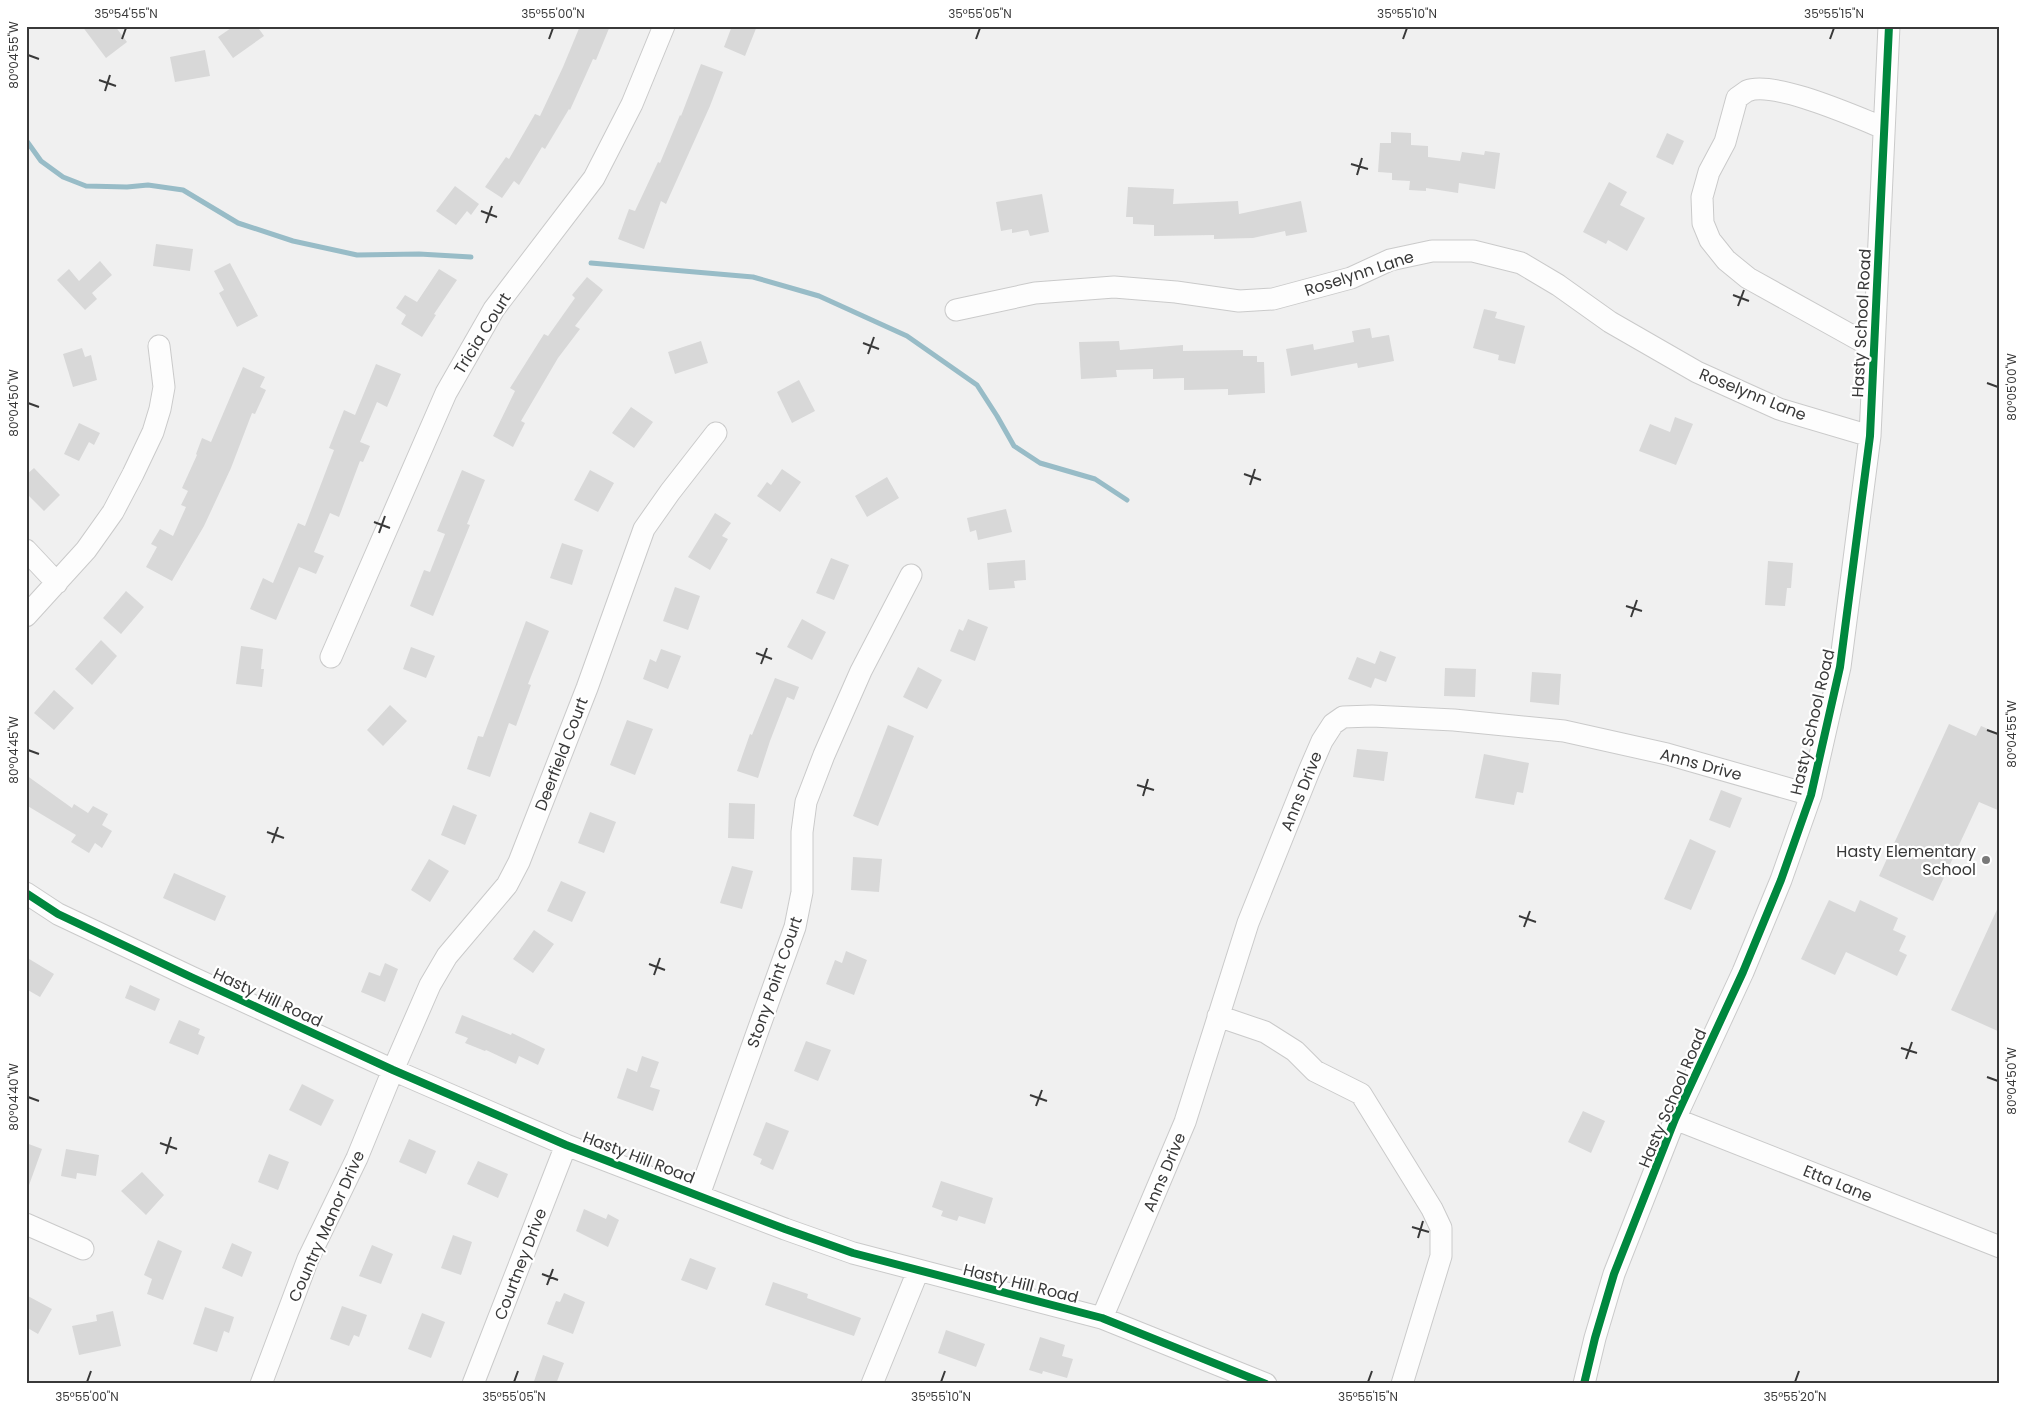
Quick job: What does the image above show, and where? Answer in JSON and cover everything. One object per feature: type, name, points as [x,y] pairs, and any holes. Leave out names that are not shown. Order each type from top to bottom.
[{"type":"street","name":"Tricia Court","points":[[331,657],[446,393],[494,309],[594,178],[632,104],[664,26]]},
{"type":"street","name":"Hasty School Road","points":[[1584,1384],[1614,1274],[1676,1119],[1747,963],[1781,880],[1810,795],[1840,667],[1870,436],[1889,26]]},
{"type":"street","points":[[1874,348],[1748,278],[1726,260],[1710,240],[1703,223],[1702,198],[1709,172],[1725,142],[1737,98],[1748,90],[1776,90],[1817,102],[1884,128]]},
{"type":"street","name":"Roselynn Lane","points":[[956,310],[1035,292],[1114,287],[1239,300],[1272,299],[1352,278],[1390,260],[1432,251],[1473,251],[1521,263],[1558,285],[1610,322],[1697,372],[1780,409],[1870,436]]},
{"type":"street","points":[[26,616],[86,550],[113,512],[153,432],[164,387],[159,346]]},
{"type":"street","name":"Deerfield Court","points":[[393,1070],[430,985],[447,956],[507,885],[519,862],[587,688],[644,529],[716,433]]},
{"type":"street","points":[[26,550],[57,583]]},
{"type":"street","name":"Stony Point Court","points":[[699,1195],[795,927],[802,892],[802,832],[806,802],[824,755],[861,671],[911,575]]},
{"type":"street","name":"Anns Drive","points":[[1102,1318],[1185,1122],[1248,923],[1309,771],[1333,724],[1343,717],[1372,716],[1454,720],[1564,731],[1667,754],[1810,795]]},
{"type":"street","name":"Hasty Hill Road","points":[[26,893],[67,918],[393,1070],[566,1145],[793,1232],[854,1252],[918,1271],[1102,1318],[1266,1384]]},
{"type":"street","points":[[1218,1016],[1273,1037],[1295,1052],[1315,1071],[1361,1094],[1435,1215],[1441,1228],[1440,1256],[1402,1384]]},
{"type":"street","name":"Country Manor Drive","points":[[260,1384],[308,1259],[358,1158],[393,1070]]},
{"type":"street","name":"Etta Lane","points":[[1676,1119],[2000,1247]]},
{"type":"street","name":"Courtney Drive","points":[[473,1384],[566,1145]]},
{"type":"street","points":[[26,1224],[83,1249]]},
{"type":"street","points":[[872,1384],[918,1271]]},
{"type":"building","points":[[82,26],[115,26],[127,42],[106,58]]},
{"type":"building","points":[[234,26],[257,26],[264,36],[233,58],[218,37]]},
{"type":"building","points":[[580,26],[610,26],[596,60],[593,59],[570,110],[545,149],[542,147],[519,185],[514,181],[502,198],[485,187],[506,157],[509,159],[535,114],[540,116]]},
{"type":"building","points":[[732,26],[757,26],[745,56],[724,47]]},
{"type":"building","points":[[205,50],[210,76],[175,82],[170,57]]},
{"type":"building","points":[[701,64],[723,72],[710,106],[666,204],[661,201],[644,249],[618,239],[629,209],[635,211],[658,162],[660,163]]},
{"type":"building","points":[[1391,132],[1411,133],[1411,145],[1428,146],[1428,157],[1460,161],[1462,152],[1484,155],[1485,151],[1500,153],[1495,189],[1459,183],[1458,193],[1426,188],[1426,191],[1409,190],[1410,181],[1392,180],[1392,173],[1378,172],[1380,143],[1391,143]]},
{"type":"building","points":[[1667,133],[1684,141],[1673,165],[1656,157]]},
{"type":"building","points":[[1609,182],[1627,192],[1620,205],[1645,218],[1627,251],[1608,240],[1606,244],[1583,232]]},
{"type":"building","points":[[455,186],[479,204],[471,215],[467,211],[456,225],[436,211]]},
{"type":"building","points":[[1128,187],[1174,189],[1173,204],[1238,201],[1239,214],[1301,201],[1307,232],[1286,236],[1285,231],[1253,238],[1214,239],[1214,235],[1154,236],[1154,225],[1133,224],[1133,217],[1126,217]]},
{"type":"building","points":[[1042,194],[1049,232],[1030,236],[1028,230],[1012,233],[1012,229],[1001,231],[996,202]]},
{"type":"building","points":[[156,244],[193,249],[190,271],[153,266]]},
{"type":"building","points":[[100,261],[112,275],[92,293],[97,299],[85,310],[57,280],[69,269],[79,281]]},
{"type":"building","points":[[230,263],[258,316],[237,327],[219,293],[224,290],[214,271]]},
{"type":"building","points":[[439,269],[457,280],[434,314],[436,315],[422,337],[401,324],[406,315],[396,308],[405,295],[417,302]]},
{"type":"building","points":[[587,277],[603,290],[575,326],[580,329],[558,358],[521,421],[525,423],[513,447],[493,436],[515,391],[510,388],[544,334],[548,336],[575,298],[572,295]]},
{"type":"building","points":[[1484,309],[1497,312],[1495,318],[1525,326],[1515,364],[1498,360],[1499,355],[1473,348]]},
{"type":"building","points":[[1370,328],[1372,338],[1389,335],[1394,361],[1358,368],[1357,363],[1291,376],[1286,349],[1313,344],[1314,350],[1354,342],[1352,331]]},
{"type":"building","points":[[701,341],[708,363],[675,374],[668,352]]},
{"type":"building","points":[[1119,341],[1120,350],[1183,345],[1183,351],[1243,350],[1243,356],[1257,356],[1257,362],[1264,362],[1265,393],[1228,395],[1228,389],[1184,390],[1184,378],[1153,379],[1153,369],[1116,370],[1117,377],[1081,379],[1079,342]]},
{"type":"building","points":[[82,348],[85,357],[91,355],[97,380],[73,387],[63,354]]},
{"type":"building","points":[[376,364],[401,374],[387,407],[377,402],[360,442],[370,446],[363,462],[360,461],[339,517],[330,513],[314,552],[324,556],[316,574],[299,567],[276,620],[250,609],[263,578],[273,583],[298,523],[305,526],[334,450],[329,448],[344,410],[355,415]]},
{"type":"building","points":[[243,367],[265,377],[260,387],[266,390],[255,414],[252,413],[231,468],[204,526],[172,581],[146,567],[157,547],[151,544],[160,529],[173,536],[186,507],[181,505],[188,491],[182,488],[197,455],[202,438],[211,442]]},
{"type":"building","points":[[799,380],[815,411],[792,423],[777,392]]},
{"type":"building","points":[[631,407],[653,422],[634,448],[612,433]]},
{"type":"building","points":[[1675,417],[1693,424],[1676,465],[1639,451],[1650,424],[1670,432]]},
{"type":"building","points":[[79,423],[100,433],[94,445],[89,442],[79,461],[64,454]]},
{"type":"building","points":[[34,468],[60,495],[44,511],[26,493],[26,475]]},
{"type":"building","points":[[782,469],[801,482],[780,512],[757,496],[767,482],[771,485]]},
{"type":"building","points":[[462,470],[485,480],[467,524],[470,525],[433,616],[410,606],[424,570],[430,572],[445,534],[437,531]]},
{"type":"building","points":[[590,470],[614,483],[598,512],[574,500]]},
{"type":"building","points":[[887,477],[899,498],[867,517],[855,496]]},
{"type":"building","points":[[1006,509],[1012,532],[978,540],[976,530],[970,532],[967,518]]},
{"type":"building","points":[[715,513],[731,523],[722,536],[728,539],[710,570],[688,557]]},
{"type":"building","points":[[562,543],[583,550],[572,585],[550,578]]},
{"type":"building","points":[[831,558],[849,565],[834,600],[816,593]]},
{"type":"building","points":[[1025,560],[1026,580],[1014,581],[1015,588],[989,590],[987,563]]},
{"type":"building","points":[[1768,561],[1793,563],[1791,588],[1787,588],[1785,606],[1765,605]]},
{"type":"building","points":[[675,587],[700,596],[688,630],[663,621]]},
{"type":"building","points":[[126,591],[144,607],[121,634],[103,618]]},
{"type":"building","points":[[802,619],[826,632],[812,660],[787,647]]},
{"type":"building","points":[[968,619],[988,627],[975,661],[950,651],[959,629],[963,631]]},
{"type":"building","points":[[526,621],[549,631],[528,684],[531,685],[516,726],[509,723],[490,777],[467,769],[478,736],[483,737]]},
{"type":"building","points":[[101,640],[117,656],[92,685],[75,669]]},
{"type":"building","points":[[241,646],[263,649],[261,669],[264,669],[262,687],[236,684]]},
{"type":"building","points":[[411,647],[435,656],[426,678],[403,669]]},
{"type":"building","points":[[661,649],[681,656],[668,689],[643,679],[650,659],[656,662]]},
{"type":"building","points":[[1380,651],[1396,657],[1386,682],[1375,678],[1371,688],[1348,679],[1357,657],[1375,664]]},
{"type":"building","points":[[918,667],[942,680],[927,709],[903,697]]},
{"type":"building","points":[[1445,668],[1476,669],[1475,697],[1444,696]]},
{"type":"building","points":[[1532,672],[1561,674],[1559,705],[1530,702]]},
{"type":"building","points":[[775,678],[799,687],[794,700],[787,697],[758,778],[737,771],[750,734],[752,735]]},
{"type":"building","points":[[54,690],[74,708],[54,730],[34,713]]},
{"type":"building","points":[[390,705],[407,721],[383,746],[367,730]]},
{"type":"building","points":[[627,720],[653,729],[635,775],[610,765]]},
{"type":"building","points":[[1949,724],[1976,736],[1981,726],[2000,734],[2000,811],[1979,802],[1933,901],[1879,876]]},
{"type":"building","points":[[888,725],[914,736],[878,826],[853,816]]},
{"type":"building","points":[[1357,749],[1388,752],[1384,781],[1353,777]]},
{"type":"building","points":[[1484,754],[1529,763],[1523,793],[1517,792],[1514,805],[1475,798]]},
{"type":"building","points":[[26,775],[72,808],[74,804],[88,813],[93,806],[108,814],[102,825],[112,831],[102,848],[95,843],[89,853],[71,842],[76,835],[26,805]]},
{"type":"building","points":[[1721,790],[1742,798],[1730,828],[1709,820]]},
{"type":"building","points":[[729,803],[755,804],[754,839],[728,838]]},
{"type":"building","points":[[453,805],[477,815],[465,845],[441,835]]},
{"type":"building","points":[[590,812],[616,822],[604,853],[578,843]]},
{"type":"building","points":[[1690,839],[1716,851],[1691,910],[1664,899]]},
{"type":"building","points":[[853,857],[882,859],[879,892],[851,890]]},
{"type":"building","points":[[429,859],[449,871],[430,902],[411,890]]},
{"type":"building","points":[[732,866],[753,871],[742,909],[720,903]]},
{"type":"building","points":[[174,873],[226,896],[215,921],[163,898]]},
{"type":"building","points":[[561,881],[586,892],[572,922],[547,911]]},
{"type":"building","points":[[1829,900],[1855,912],[1860,900],[1898,918],[1893,930],[1906,936],[1899,951],[1907,955],[1897,976],[1846,952],[1835,975],[1801,959]]},
{"type":"building","points":[[2000,903],[2000,1032],[1951,1010]]},
{"type":"building","points":[[534,930],[554,944],[533,973],[513,959]]},
{"type":"building","points":[[846,951],[867,960],[854,995],[826,984],[835,960],[842,963]]},
{"type":"building","points":[[26,957],[54,974],[40,997],[26,989]]},
{"type":"building","points":[[385,963],[398,969],[385,1002],[361,992],[369,972],[380,976]]},
{"type":"building","points":[[130,985],[160,999],[155,1011],[125,998]]},
{"type":"building","points":[[462,1015],[511,1035],[512,1033],[545,1049],[538,1065],[519,1056],[516,1064],[486,1050],[465,1043],[468,1038],[455,1033]]},
{"type":"building","points":[[179,1020],[200,1029],[198,1034],[205,1037],[198,1055],[169,1043]]},
{"type":"building","points":[[806,1041],[831,1050],[818,1081],[794,1071]]},
{"type":"building","points":[[642,1056],[659,1062],[650,1087],[660,1090],[653,1111],[617,1098],[627,1068],[637,1072]]},
{"type":"building","points":[[302,1084],[334,1100],[321,1126],[289,1110]]},
{"type":"building","points":[[1583,1111],[1605,1121],[1591,1153],[1568,1142]]},
{"type":"building","points":[[766,1122],[789,1131],[773,1170],[760,1164],[762,1159],[753,1155]]},
{"type":"building","points":[[409,1139],[436,1151],[426,1174],[399,1162]]},
{"type":"building","points":[[26,1143],[42,1149],[28,1188],[26,1188]]},
{"type":"building","points":[[66,1149],[99,1155],[96,1176],[77,1173],[76,1179],[61,1176]]},
{"type":"building","points":[[269,1154],[289,1162],[278,1190],[258,1182]]},
{"type":"building","points":[[478,1161],[508,1174],[498,1198],[467,1184]]},
{"type":"building","points":[[142,1172],[164,1195],[146,1215],[121,1191]]},
{"type":"building","points":[[941,1181],[993,1198],[985,1224],[959,1216],[957,1221],[941,1216],[943,1211],[932,1207]]},
{"type":"building","points":[[584,1209],[606,1219],[608,1214],[619,1220],[608,1247],[576,1231]]},
{"type":"building","points":[[453,1235],[472,1242],[461,1275],[441,1268]]},
{"type":"building","points":[[158,1240],[182,1251],[163,1300],[147,1294],[152,1279],[144,1275]]},
{"type":"building","points":[[232,1243],[252,1252],[242,1277],[222,1268]]},
{"type":"building","points":[[372,1245],[393,1254],[381,1284],[359,1276]]},
{"type":"building","points":[[690,1258],[716,1268],[707,1290],[681,1280]]},
{"type":"building","points":[[773,1282],[808,1294],[807,1298],[861,1318],[854,1336],[765,1305]]},
{"type":"building","points":[[564,1293],[585,1302],[573,1334],[547,1324],[556,1301],[560,1302]]},
{"type":"building","points":[[26,1295],[52,1309],[38,1334],[26,1327]]},
{"type":"building","points":[[342,1306],[367,1315],[359,1337],[354,1335],[349,1346],[330,1339]]},
{"type":"building","points":[[205,1307],[234,1317],[229,1333],[224,1331],[217,1352],[193,1344]]},
{"type":"building","points":[[113,1311],[121,1346],[79,1355],[72,1326],[97,1321],[96,1315]]},
{"type":"building","points":[[422,1313],[445,1322],[431,1358],[408,1349]]},
{"type":"building","points":[[946,1330],[985,1344],[976,1367],[938,1353]]},
{"type":"building","points":[[1040,1337],[1065,1345],[1062,1356],[1073,1359],[1067,1378],[1043,1371],[1042,1374],[1029,1370]]},
{"type":"building","points":[[543,1355],[564,1363],[556,1384],[533,1384]]},
{"type":"waterway","points":[[26,140],[41,161],[63,177],[86,186],[127,187],[148,185],[183,190],[238,223],[293,241],[357,255],[419,254],[471,257]]},
{"type":"waterway","points":[[591,263],[753,277],[819,296],[907,336],[977,385],[1014,446],[1040,463],[1095,479],[1127,500]]},
{"type":"cycle path","points":[[1584,1384],[1614,1274],[1675,1119],[1743,972],[1781,880],[1811,795],[1840,667],[1870,436],[1889,26]]},
{"type":"cycle path","points":[[26,893],[58,914],[191,977],[393,1070],[566,1145],[853,1253],[1102,1318],[1266,1384]]},
{"type":"place","name":"Hasty Elementary School","points":[[1986,860]]}]
